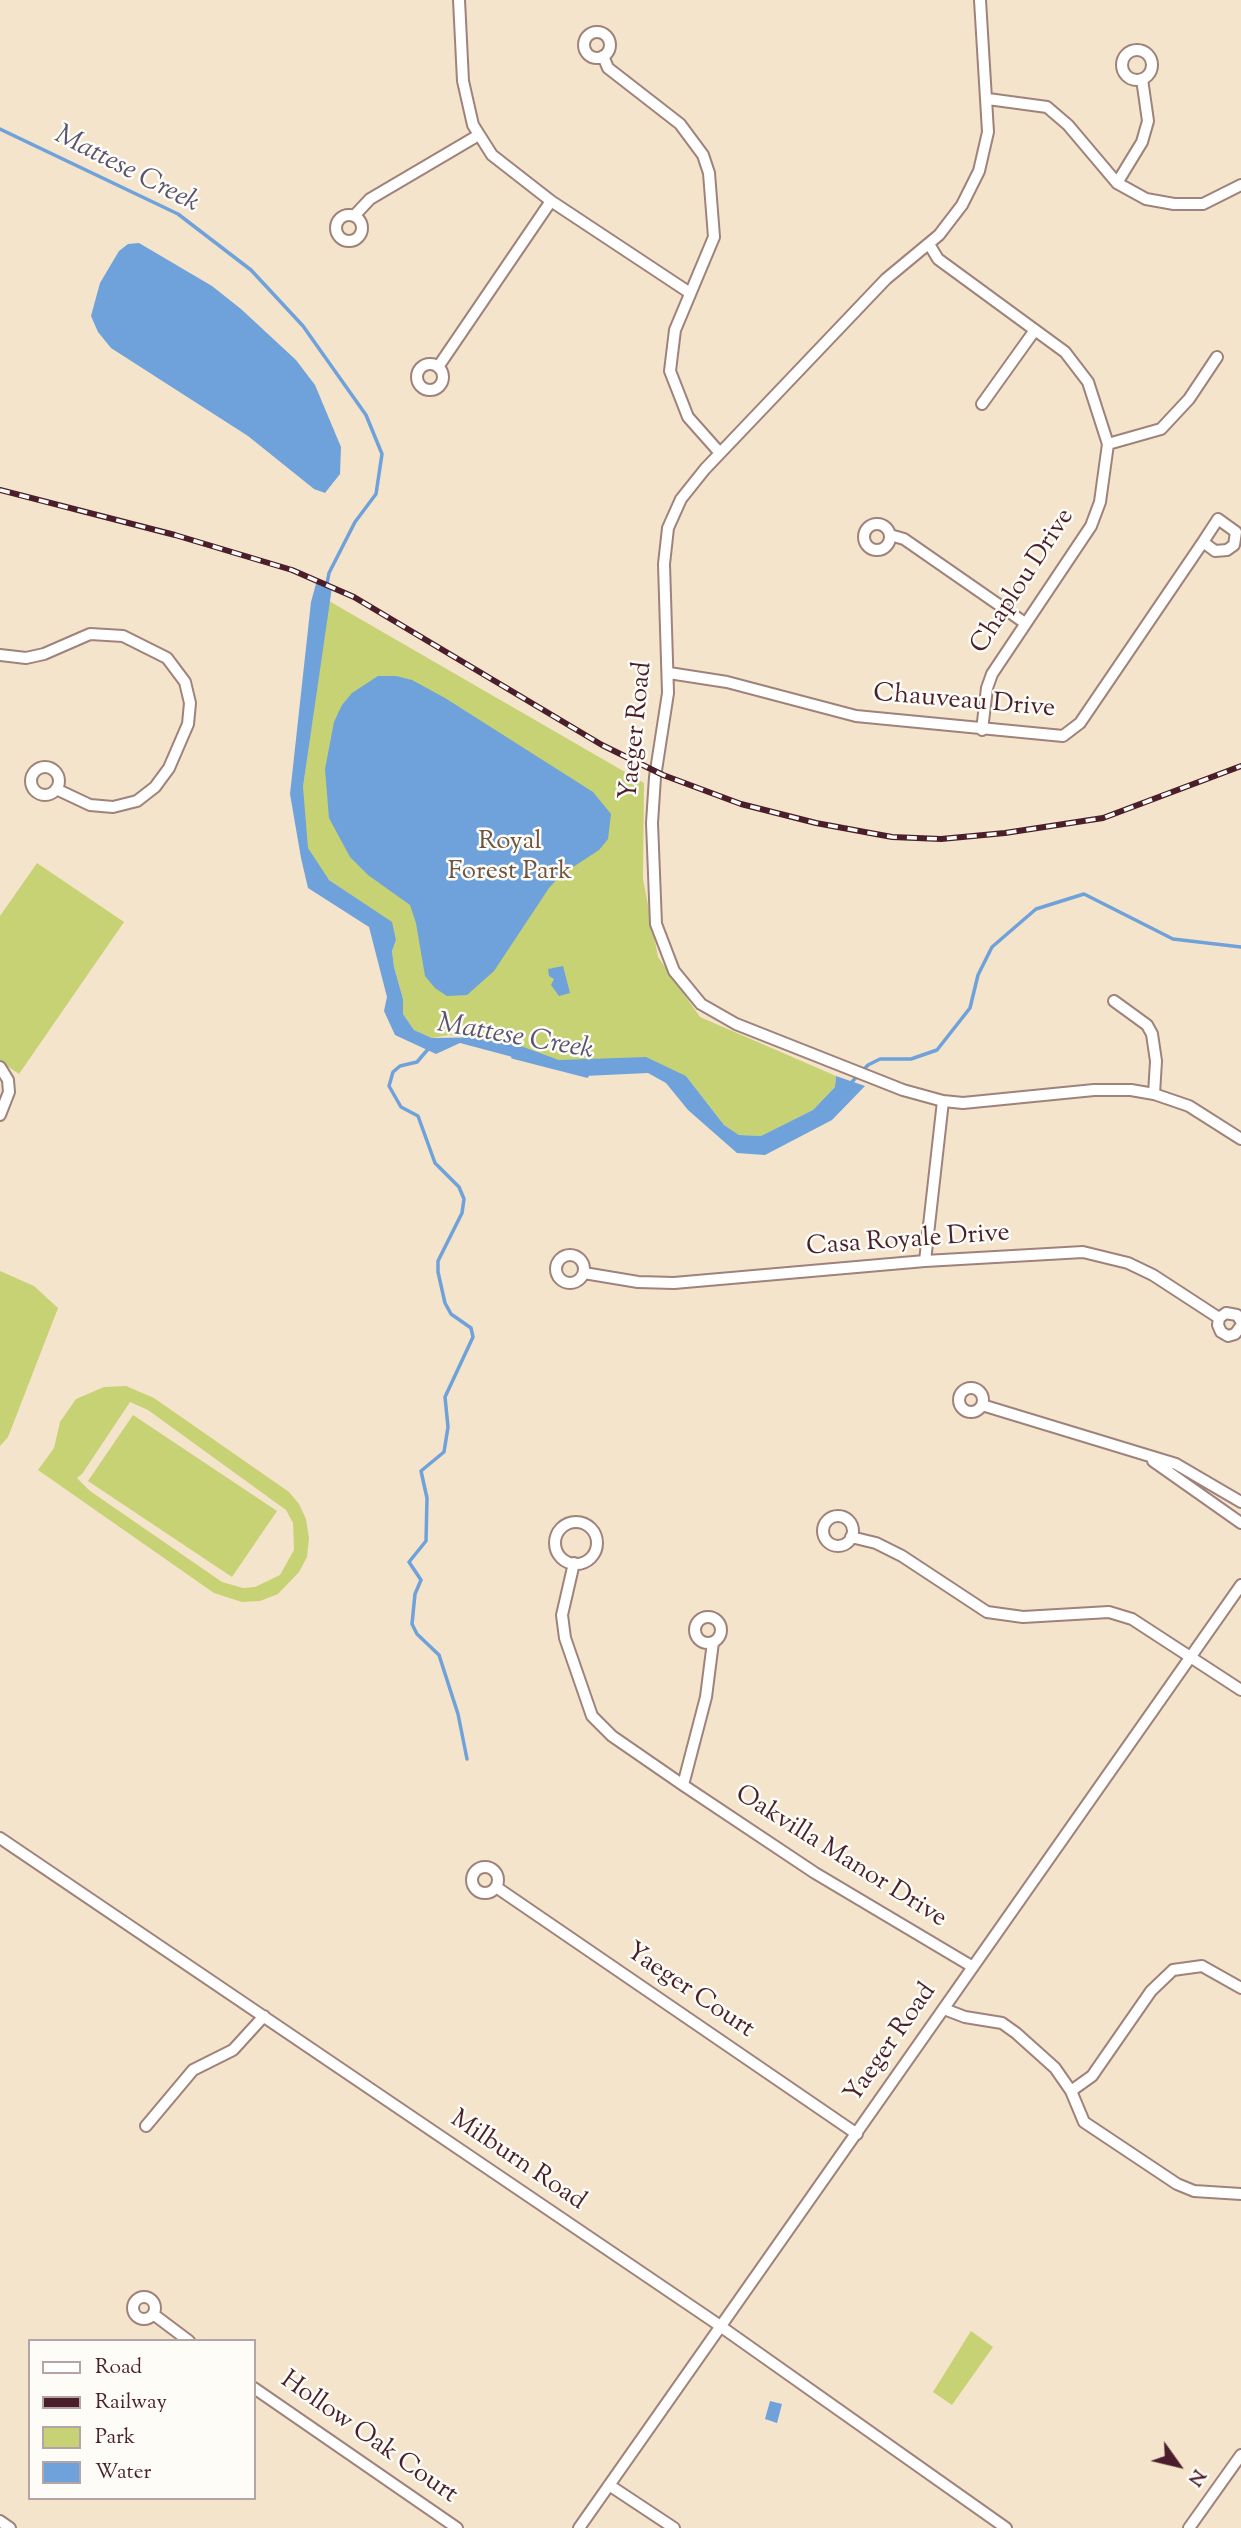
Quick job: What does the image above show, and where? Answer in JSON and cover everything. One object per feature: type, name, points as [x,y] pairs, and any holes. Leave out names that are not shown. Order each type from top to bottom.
[{"type":"street","points":[[459,0],[463,81],[477,136],[505,167],[551,201],[690,293]]},
{"type":"street","name":"Yaeger Road","points":[[980,0],[988,99],[986,144],[979,171],[954,217],[929,244],[886,279],[692,483],[668,527],[664,564],[669,673],[652,823],[654,903],[664,949],[688,991],[719,1016],[877,1080],[943,1101],[985,1102],[1094,1090],[1154,1094],[1189,1107],[1241,1139]]},
{"type":"street","points":[[603,56],[608,68],[680,124],[693,139],[706,164],[713,189],[714,237],[676,330],[670,371],[688,417],[720,453]]},
{"type":"street","points":[[1117,183],[1142,142],[1148,121],[1142,79]]},
{"type":"street","points":[[988,99],[1047,107],[1074,132],[1117,183],[1146,199],[1174,204],[1203,204],[1241,185]]},
{"type":"street","points":[[354,216],[370,199],[477,136]]},
{"type":"street","points":[[438,367],[551,201]]},
{"type":"street","name":"Chaplou Drive","points":[[929,244],[938,259],[1065,352],[1088,382],[1108,443],[1100,502],[1091,526],[989,680],[982,730]]},
{"type":"street","points":[[982,404],[1035,330]]},
{"type":"street","points":[[1108,443],[1161,429],[1189,399],[1217,357]]},
{"type":"street","points":[[890,535],[904,539],[1025,623]]},
{"type":"street","name":"Chauveau Drive","points":[[669,673],[727,682],[856,716],[1063,736],[1080,723],[1203,541]]},
{"type":"street","points":[[0,655],[26,658],[44,654],[77,637],[90,634],[123,636],[167,658],[185,682],[190,703],[188,724],[169,768],[155,787],[138,801],[113,807],[90,805],[56,789]]},
{"type":"street","points":[[1114,1001],[1147,1025],[1152,1034],[1156,1061],[1154,1094]]},
{"type":"street","points":[[0,1067],[9,1086],[8,1099],[0,1115]]},
{"type":"street","points":[[925,1261],[943,1101]]},
{"type":"street","name":"Casa Royale Drive","points":[[584,1273],[638,1282],[674,1283],[925,1261],[1083,1252],[1128,1264],[1153,1275],[1219,1318]]},
{"type":"street","name":"Casa Royale Drive","points":[[1233,1313],[1241,1324],[1235,1335],[1224,1335],[1217,1325],[1219,1318],[1233,1313]]},
{"type":"street","points":[[982,1405],[1176,1464],[1241,1502]]},
{"type":"street","points":[[1145,1456],[1241,1523]]},
{"type":"street","points":[[851,1537],[876,1543],[902,1556],[987,1612],[1023,1617],[1109,1612],[1132,1619],[1241,1690]]},
{"type":"street","name":"Oakvilla Manor Drive","points":[[574,1563],[562,1615],[573,1668],[592,1716],[612,1736],[816,1873],[973,1967]]},
{"type":"street","name":"Yaeger Road","points":[[579,2528],[1241,1585]]},
{"type":"street","points":[[683,1785],[706,1697],[713,1642]]},
{"type":"street","name":"Milburn Road","points":[[0,1838],[722,2327],[1006,2528]]},
{"type":"street","name":"Yaeger Court","points":[[496,1887],[857,2134]]},
{"type":"street","points":[[1071,2091],[1092,2076],[1151,1991],[1173,1970],[1202,1966],[1241,1988]]},
{"type":"street","points":[[944,2008],[965,2017],[1002,2023],[1055,2068],[1071,2091],[1084,2122],[1177,2183],[1194,2190],[1241,2194]]},
{"type":"street","points":[[146,2126],[193,2070],[233,2050],[264,2016]]},
{"type":"street","points":[[153,2314],[186,2339]]},
{"type":"street","name":"Hollow Oak Court","points":[[256,2389],[457,2528]]},
{"type":"street","points":[[1189,2528],[1241,2455]]},
{"type":"street","points":[[609,2485],[674,2528]]},
{"type":"street","points":[[0,2521],[10,2528]]},
{"type":"green space","name":"Royal Forest Park","points":[[329,601],[644,783],[643,879],[658,957],[700,1017],[836,1076],[835,1087],[813,1110],[761,1136],[739,1135],[724,1125],[686,1076],[588,1061],[559,1060],[531,1051],[449,1035],[432,1038],[414,1030],[403,1014],[403,999],[394,967],[392,951],[396,940],[391,922],[329,880],[303,850],[303,787]]},
{"type":"green space","points":[[37,863],[124,922],[19,1074],[0,1061],[0,916]]},
{"type":"green space","points":[[0,1271],[34,1286],[58,1308],[8,1437],[0,1446]]},
{"type":"green space","points":[[126,1386],[154,1398],[289,1492],[306,1519],[309,1538],[307,1557],[299,1572],[278,1594],[260,1601],[242,1602],[214,1593],[38,1470],[54,1448],[60,1422],[76,1399],[104,1387]],"holes":[[[130,1402],[148,1410],[286,1510],[293,1523],[294,1550],[280,1575],[255,1587],[243,1588],[222,1582],[90,1491],[77,1478]]]},
{"type":"green space","points":[[133,1415],[277,1511],[232,1577],[88,1481]]},
{"type":"green space","points":[[971,2331],[993,2347],[952,2405],[933,2392]]},
{"type":"water","points":[[139,243],[212,286],[241,309],[296,360],[315,385],[341,447],[340,474],[325,493],[314,489],[248,436],[111,348],[98,332],[91,316],[100,283],[119,251],[128,244]]},
{"type":"water","points":[[317,580],[332,587],[303,787],[308,848],[329,880],[392,922],[396,940],[392,951],[403,999],[403,1014],[414,1030],[432,1038],[496,1037],[559,1060],[646,1057],[686,1076],[724,1125],[739,1135],[761,1136],[813,1110],[835,1087],[836,1076],[865,1086],[832,1120],[765,1155],[737,1153],[688,1110],[666,1083],[648,1073],[584,1076],[460,1043],[436,1054],[395,1035],[384,1011],[387,997],[369,927],[308,888],[290,794],[311,602]]},
{"type":"water","points":[[378,676],[396,676],[412,680],[445,698],[593,792],[611,814],[608,839],[599,850],[561,875],[549,888],[494,971],[467,995],[447,996],[435,988],[425,976],[416,923],[410,905],[368,875],[350,857],[329,818],[325,769],[334,722],[342,705],[352,693]]},
{"type":"water","points":[[563,966],[570,993],[559,996],[551,985],[554,979],[549,976],[548,969]]},
{"type":"water","points":[[770,2401],[782,2404],[777,2423],[765,2419]]},
{"type":"waterway","name":"Mattese Creek","points":[[0,129],[178,214],[251,270],[303,326],[366,415],[382,454],[376,494],[355,522],[329,573],[326,589]]},
{"type":"waterway","name":"Mattese Creek","points":[[849,1085],[868,1065],[880,1059],[911,1059],[937,1050],[970,1008],[978,975],[992,947],[1036,909],[1084,894],[1173,939],[1241,947]]},
{"type":"waterway","points":[[429,1048],[417,1062],[400,1066],[393,1072],[389,1086],[401,1107],[418,1116],[435,1163],[459,1187],[464,1199],[462,1213],[438,1261],[438,1272],[445,1303],[451,1314],[471,1328],[473,1337],[445,1397],[448,1427],[444,1452],[421,1471],[427,1498],[426,1541],[409,1562],[421,1580],[415,1594],[412,1624],[417,1634],[439,1655],[458,1714],[467,1759]]},
{"type":"waterway","name":"Mattese Creek","points":[[513,1057],[587,1076]]},
{"type":"railway","points":[[0,490],[175,535],[292,570],[354,597],[602,745],[663,775],[741,804],[816,823],[892,837],[941,839],[1005,833],[1103,818],[1241,766]]}]
